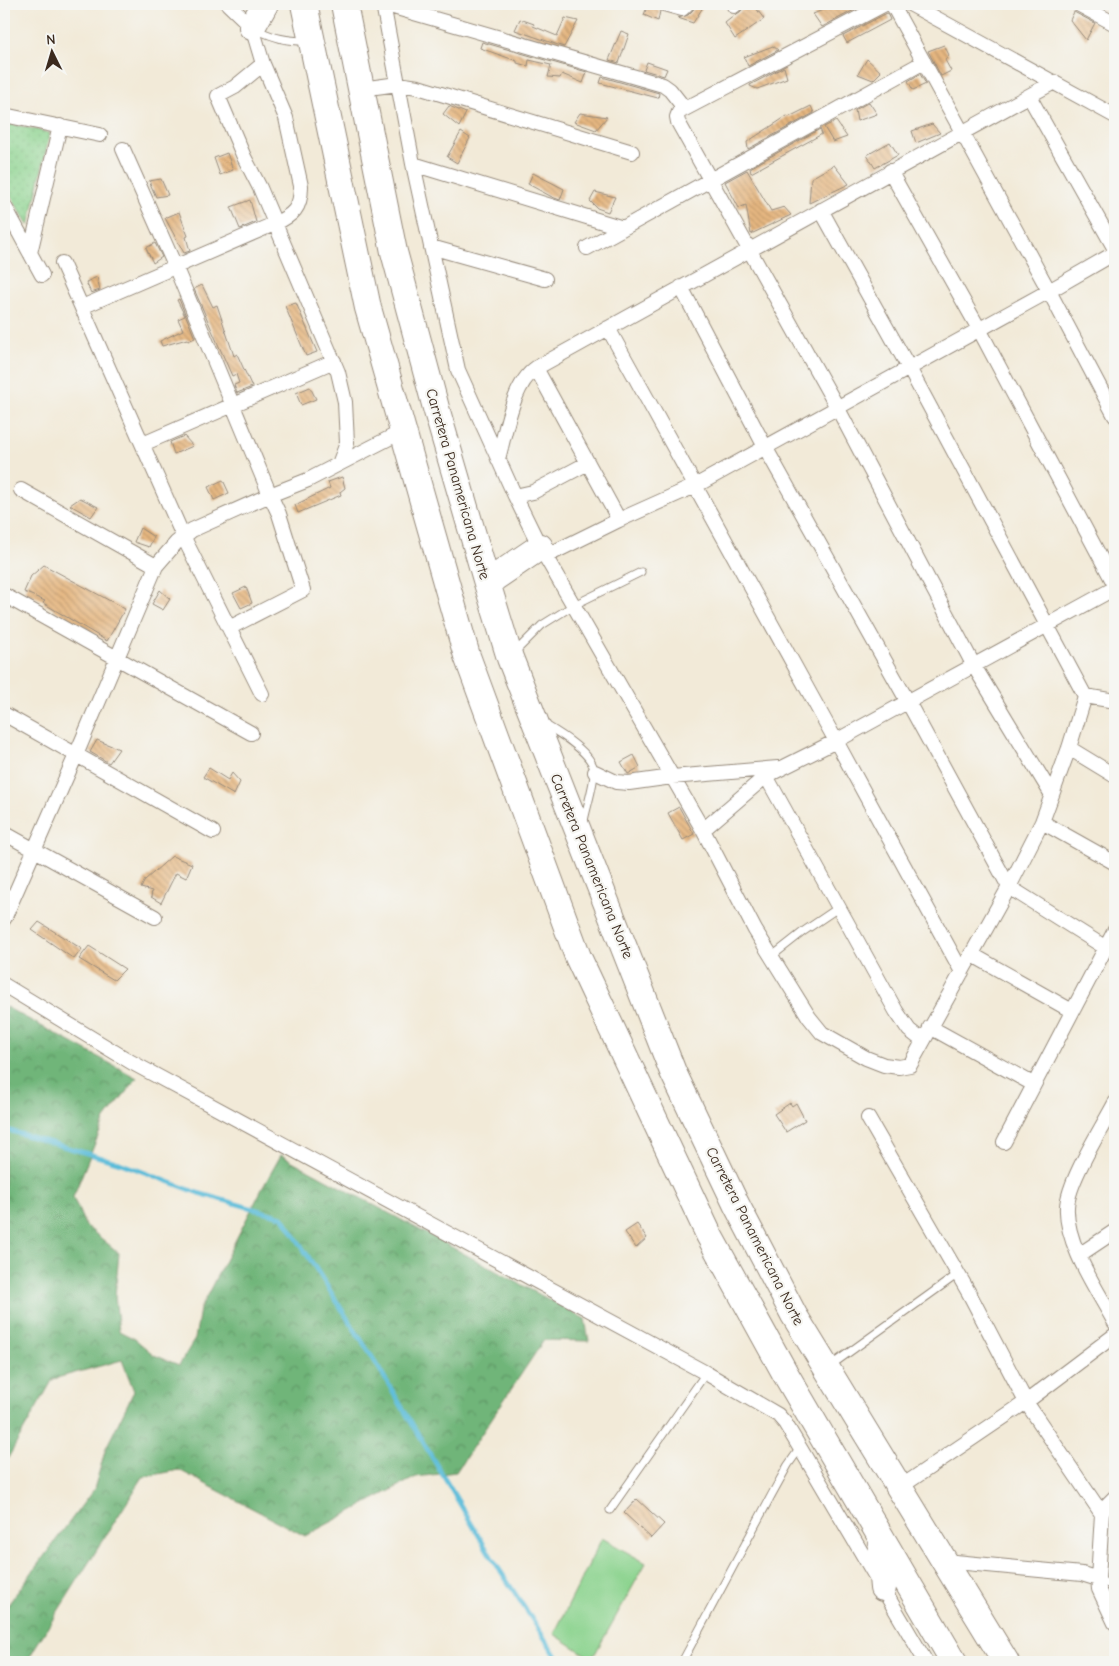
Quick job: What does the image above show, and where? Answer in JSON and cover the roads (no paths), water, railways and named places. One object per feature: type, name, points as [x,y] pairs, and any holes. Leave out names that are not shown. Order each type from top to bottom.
[{"type":"highway","points":[[252,27],[264,4]]},
{"type":"highway","points":[[304,4],[368,308],[467,656],[578,957],[709,1235],[785,1373],[954,1662]]},
{"type":"highway","name":"Carretera Panamericana Norte","points":[[344,4],[394,252],[486,583],[510,658],[673,1072],[736,1204],[794,1315],[1006,1662]]},
{"type":"highway","points":[[486,583],[543,551]]},
{"type":"highway","points":[[882,1539],[882,1588]]},
{"type":"street","points":[[82,307],[291,216],[299,201],[300,186],[286,118],[263,64],[252,27],[228,4]]},
{"type":"street","points":[[685,109],[670,90],[663,85],[384,4],[413,164],[458,370],[515,496],[543,551],[702,830],[755,930],[809,1017],[822,1033],[833,1040],[866,1058],[899,1068],[910,1065],[1042,822],[1069,748],[1085,696],[909,368],[821,210]]},
{"type":"street","points":[[664,4],[682,9],[687,4]]},
{"type":"street","points":[[885,4],[679,112],[676,117],[837,407],[974,666],[1052,795]]},
{"type":"street","points":[[892,4],[1115,416]]},
{"type":"street","points":[[910,4],[1115,116]]},
{"type":"street","points":[[1078,4],[1115,24]]},
{"type":"street","points":[[587,248],[924,62]]},
{"type":"street","points":[[263,64],[235,87],[218,96],[244,157],[260,188],[334,361],[342,387],[346,418],[347,443],[339,464]]},
{"type":"street","points":[[498,459],[511,410],[522,381],[536,368],[1054,82]]},
{"type":"street","points":[[361,88],[398,84],[435,91],[632,152]]},
{"type":"street","points":[[1028,96],[1115,249]]},
{"type":"street","points":[[4,115],[100,135]]},
{"type":"street","points":[[30,253],[60,126]]},
{"type":"street","points":[[123,149],[175,266],[279,514],[303,590],[229,628]]},
{"type":"street","points":[[413,164],[623,228]]},
{"type":"street","points":[[702,830],[766,776],[908,702],[1115,586],[980,330],[890,171]]},
{"type":"street","points":[[4,205],[42,276]]},
{"type":"street","points":[[431,247],[545,279]]},
{"type":"street","points":[[543,551],[695,486],[980,330],[1115,253]]},
{"type":"street","points":[[62,263],[183,536],[262,694]]},
{"type":"street","points":[[681,287],[765,447],[908,702],[1008,887],[1106,948]]},
{"type":"street","points":[[608,328],[962,972]]},
{"type":"street","points":[[143,444],[334,361]]},
{"type":"street","points":[[536,368],[619,520]]},
{"type":"street","points":[[4,918],[156,566],[183,536],[202,525],[308,480],[404,431]]},
{"type":"street","points":[[515,496],[533,492],[588,462]]},
{"type":"street","points":[[21,490],[156,566]]},
{"type":"street","points":[[4,595],[252,733]]},
{"type":"street","points":[[1085,696],[1115,702]]},
{"type":"street","points":[[4,714],[214,832]]},
{"type":"street","points":[[1069,748],[1115,776]]},
{"type":"street","points":[[594,772],[616,782],[629,783],[672,777],[784,767]]},
{"type":"street","points":[[766,776],[896,1011],[909,1030],[923,1041]]},
{"type":"street","points":[[1042,822],[1115,862]]},
{"type":"street","points":[[4,833],[154,917]]},
{"type":"street","points":[[1004,1142],[1115,930]]},
{"type":"street","points":[[971,954],[1072,1012]]},
{"type":"street","points":[[4,985],[131,1062],[706,1373],[778,1416],[785,1423],[926,1662]]},
{"type":"street","points":[[930,1027],[1033,1084]]},
{"type":"street","points":[[1115,1103],[1072,1184],[1066,1206],[1068,1227],[1076,1250],[1115,1323]]},
{"type":"street","points":[[868,1118],[958,1274],[1026,1402],[1102,1514]]},
{"type":"street","points":[[1095,1140],[1115,1126]]},
{"type":"street","points":[[1079,1255],[1115,1231]]},
{"type":"street","points":[[899,1488],[1026,1402],[1115,1335]]},
{"type":"street","points":[[1115,1497],[1105,1507],[1102,1514],[1098,1579],[1099,1589],[1115,1623]]},
{"type":"street","points":[[945,1561],[1082,1574],[1098,1579]]},
{"type":"lane","points":[[252,27],[274,38],[289,41],[312,41]]},
{"type":"lane","points":[[510,658],[542,625],[574,605],[641,572]]},
{"type":"lane","points":[[533,718],[553,729],[584,752],[592,762],[594,772],[581,838]]},
{"type":"lane","points":[[771,957],[804,931],[838,908]]},
{"type":"lane","points":[[826,1368],[958,1274]]},
{"type":"lane","points":[[610,1510],[706,1373]]},
{"type":"lane","points":[[682,1662],[788,1464],[800,1448]]},
{"type":"lane","points":[[1098,1579],[1115,1586]]},
{"type":"waterway","points":[[4,1129],[120,1163],[198,1193],[283,1217],[374,1360],[492,1558],[560,1662]]}]
